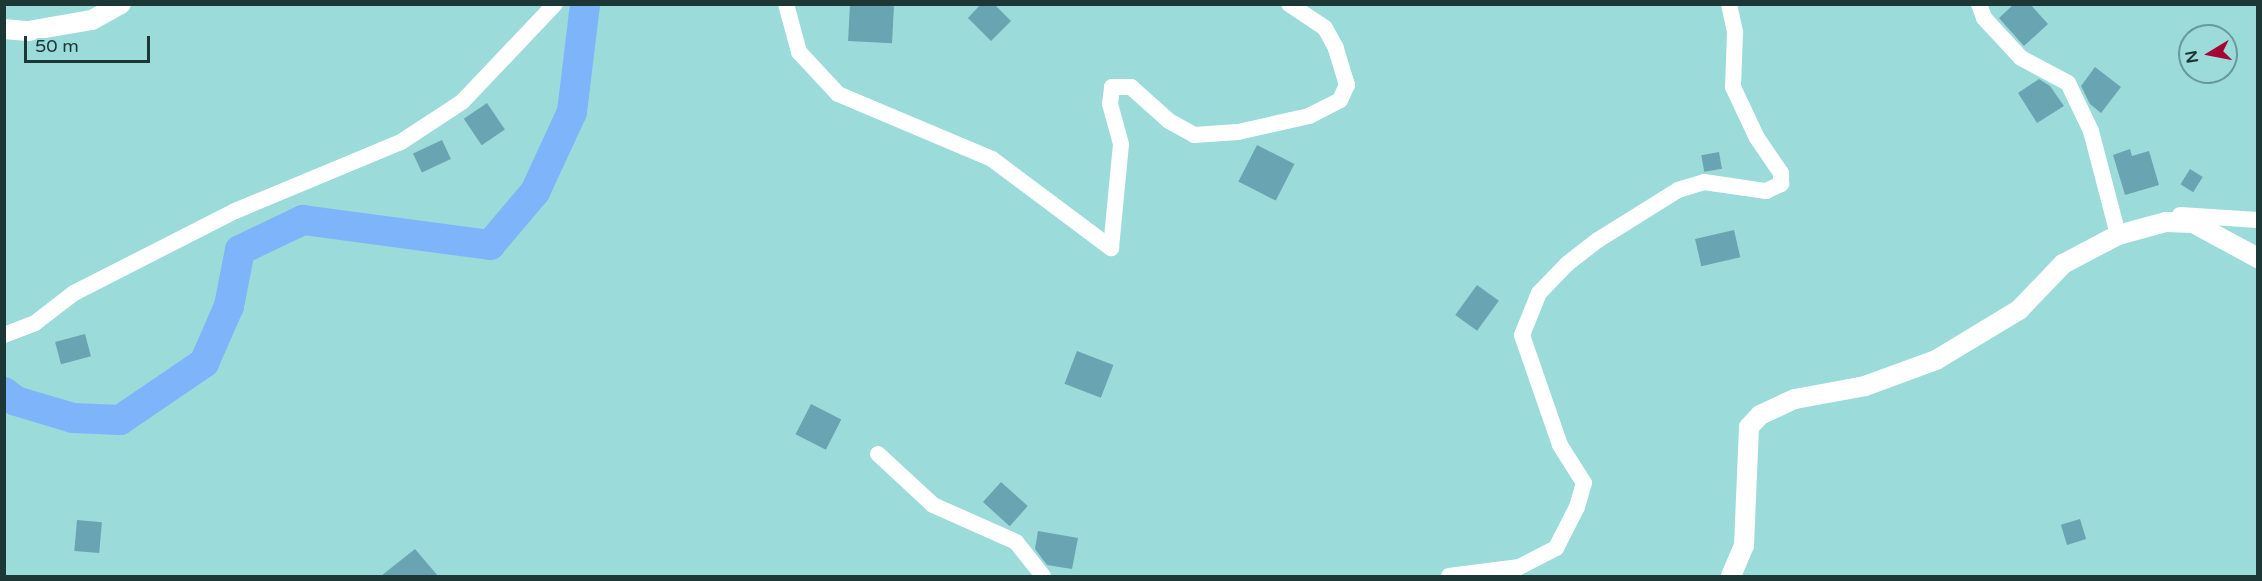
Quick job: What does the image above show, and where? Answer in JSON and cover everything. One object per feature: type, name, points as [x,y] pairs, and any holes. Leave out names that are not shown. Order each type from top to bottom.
[{"type":"street","points":[[4,29],[28,31],[92,20],[121,4]]},
{"type":"street","points":[[4,335],[35,323],[74,293],[235,212],[325,170],[401,142],[462,102],[555,4]]},
{"type":"street","points":[[786,4],[799,52],[838,94],[992,159],[1111,248],[1121,144],[1110,104],[1112,87],[1131,87],[1169,121],[1194,135],[1238,132],[1309,116],[1340,100],[1347,85],[1336,48],[1325,28],[1289,4]]},
{"type":"street","points":[[1449,576],[1519,567],[1556,548],[1577,507],[1584,483],[1560,446],[1522,335],[1539,293],[1590,246],[1678,190],[1704,182],[1766,191],[1780,184],[1781,173],[1757,138],[1733,87],[1736,32],[1729,4]]},
{"type":"street","points":[[1979,4],[1984,18],[2021,58],[2068,83],[2091,131],[2118,235]]},
{"type":"street","points":[[1731,576],[1744,546],[1749,426],[1760,415],[1795,399],[1865,386],[1936,360],[2019,310],[2063,264],[2118,235],[2166,222],[2178,215],[2258,220]]},
{"type":"street","points":[[2166,222],[2193,223],[2258,258]]},
{"type":"street","points":[[878,454],[933,506],[1016,542],[1042,576]]},
{"type":"building","points":[[850,4],[894,6],[892,43],[848,41]]},
{"type":"building","points":[[981,4],[994,4],[1011,21],[991,41],[968,18]]},
{"type":"building","points":[[2014,4],[2030,4],[2048,24],[2024,46],[1999,18]]},
{"type":"building","points":[[2095,67],[2121,87],[2101,113],[2090,104],[2081,86]]},
{"type":"building","points":[[2039,79],[2050,86],[2064,106],[2037,123],[2018,93]]},
{"type":"building","points":[[487,103],[505,130],[482,145],[464,119]]},
{"type":"building","points":[[442,140],[451,159],[422,173],[413,154]]},
{"type":"building","points":[[1257,145],[1294,164],[1276,201],[1238,182]]},
{"type":"building","points":[[2130,149],[2132,156],[2149,151],[2159,185],[2125,195],[2113,155]]},
{"type":"building","points":[[1719,152],[1722,169],[1704,172],[1701,155]]},
{"type":"building","points":[[2190,169],[2203,177],[2193,192],[2180,184]]},
{"type":"building","points":[[1734,230],[1740,257],[1701,266],[1695,239]]},
{"type":"building","points":[[1477,285],[1499,301],[1477,331],[1455,315]]},
{"type":"building","points":[[85,334],[91,356],[61,364],[55,342]]},
{"type":"building","points":[[1077,351],[1113,365],[1101,398],[1064,384]]},
{"type":"building","points":[[811,404],[841,419],[826,450],[796,434]]},
{"type":"building","points":[[1001,482],[1028,506],[1010,526],[983,502]]},
{"type":"building","points":[[2080,519],[2086,539],[2067,545],[2061,525]]},
{"type":"building","points":[[77,520],[102,522],[99,553],[74,551]]},
{"type":"building","points":[[1038,531],[1078,538],[1072,569],[1047,565],[1035,549]]},
{"type":"building","points":[[415,549],[438,576],[381,576]]},
{"type":"waterway","points":[[4,392],[16,401],[73,418],[120,420],[204,363],[229,306],[240,250],[303,220],[490,245],[535,192],[572,112],[585,4]]}]
